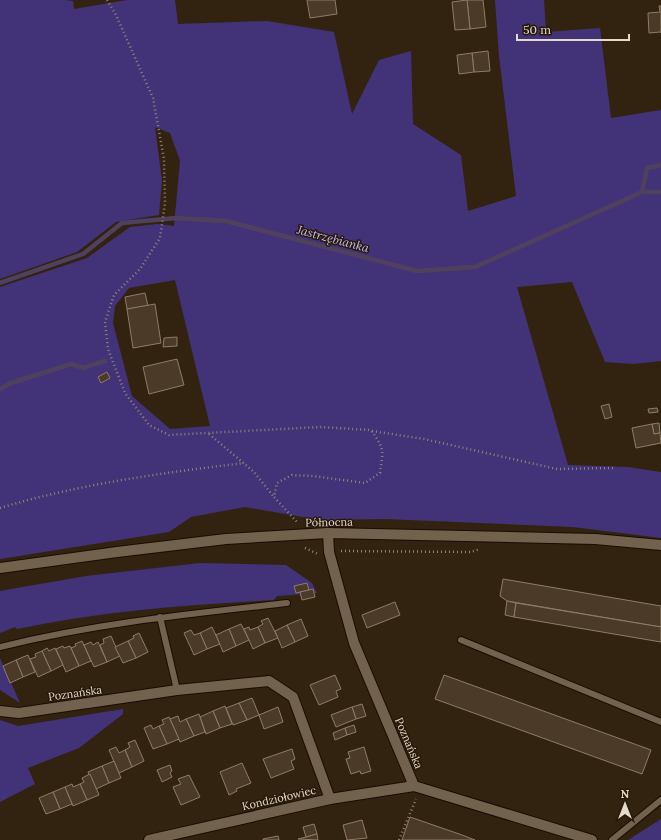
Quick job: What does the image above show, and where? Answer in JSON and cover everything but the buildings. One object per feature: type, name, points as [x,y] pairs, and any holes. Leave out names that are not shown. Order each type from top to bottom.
[{"type":"street","name":"Północna","points":[[0,568],[226,539],[328,533],[595,539],[661,546]]},
{"type":"street","name":"Poznańska","points":[[328,533],[329,552],[354,643],[418,787]]},
{"type":"street","name":"Poznańska","points":[[0,711],[19,713],[177,690],[269,681],[293,697],[330,799]]},
{"type":"street","name":"Kondziołowiec","points":[[149,840],[330,799],[418,787]]},
{"type":"street","points":[[418,787],[592,840]]},
{"type":"lane","points":[[0,647],[56,633],[160,617],[287,603]]},
{"type":"lane","points":[[160,617],[177,690]]},
{"type":"lane","points":[[461,640],[661,722]]},
{"type":"lane","points":[[612,840],[661,800]]},
{"type":"path","points":[[107,0],[116,15],[153,98],[164,159],[164,211],[160,238],[140,269],[114,295],[105,322],[108,349],[125,393],[149,425],[169,435],[320,427],[371,430],[424,439],[557,469],[613,468]]},
{"type":"path","points":[[274,497],[276,483],[292,475],[313,476],[365,483],[380,473],[383,450],[381,443],[371,430]]},
{"type":"path","points":[[209,434],[254,472],[274,497],[308,534]]},
{"type":"path","points":[[0,508],[31,499],[168,472],[244,463]]},
{"type":"path","points":[[399,840],[418,787]]},
{"type":"shaded area","points":[[0,0],[65,0],[73,1],[74,9],[127,0],[175,0],[178,24],[267,21],[334,32],[352,114],[379,60],[411,51],[413,124],[461,155],[468,211],[516,196],[499,56],[495,0],[544,0],[546,32],[600,28],[611,118],[661,110],[661,361],[633,364],[605,362],[572,282],[517,287],[568,465],[628,467],[661,472],[661,538],[573,527],[385,519],[320,520],[245,507],[191,517],[169,532],[0,559],[0,287],[87,258],[130,227],[157,224],[174,226],[180,161],[170,133],[155,127],[162,181],[159,215],[116,222],[77,252],[0,279]],"holes":[[[175,280],[210,426],[170,429],[132,396],[113,323],[115,306],[129,288]]]},
{"type":"shaded area","points":[[200,563],[286,565],[312,583],[317,593],[277,596],[274,600],[113,613],[17,629],[15,627],[0,633],[0,591],[86,576]]},
{"type":"shaded area","points":[[0,658],[20,703],[0,690]]},
{"type":"shaded area","points":[[123,709],[123,714],[79,748],[28,768],[35,784],[0,802],[0,720],[18,726]]},
{"type":"shaded area","points":[[661,819],[661,840],[628,840]]},
{"type":"waterway","points":[[642,192],[647,168],[661,165]]},
{"type":"waterway","name":"Jastrzębianka","points":[[0,283],[83,254],[122,223],[176,218],[226,221],[417,271],[475,267],[642,192],[661,192]]},
{"type":"waterway","points":[[0,389],[11,383],[71,364],[83,368],[105,361]]}]
